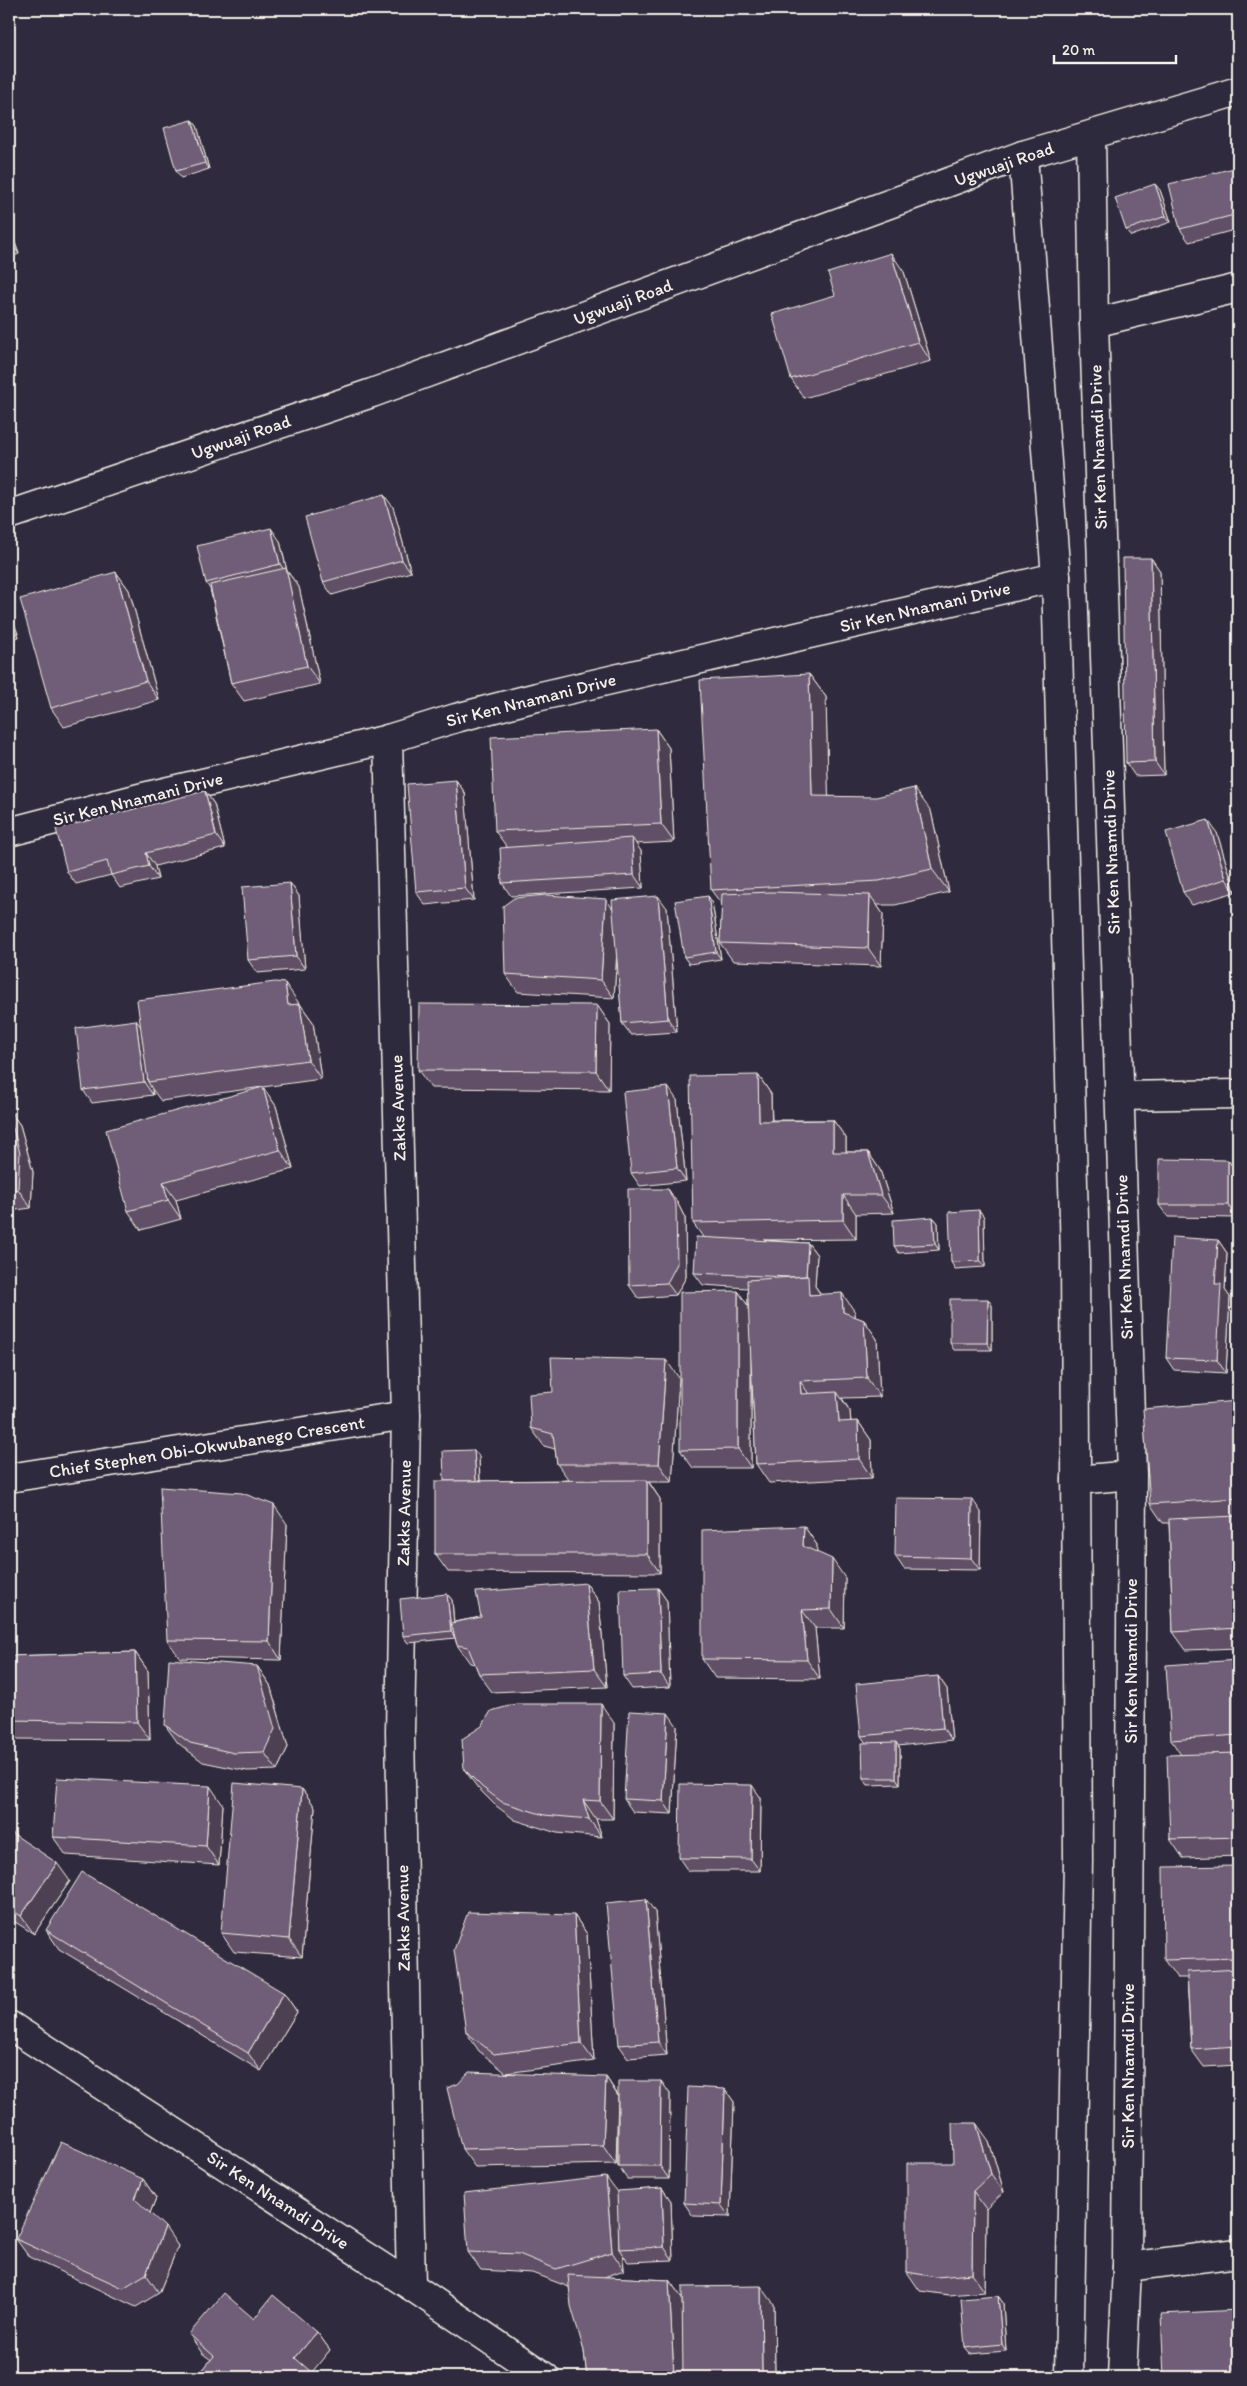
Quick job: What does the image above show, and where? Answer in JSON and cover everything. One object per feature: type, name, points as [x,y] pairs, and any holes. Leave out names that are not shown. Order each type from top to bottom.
[{"type":"street","name":"Ugwuaji Road","points":[[9,515],[372,393],[1023,155],[1238,91]]},
{"type":"street","name":"Sir Ken Nnamdi Drive","points":[[1091,136],[1094,323],[1132,1475],[1127,2267],[1122,2377]]},
{"type":"street","points":[[1023,155],[1056,577],[1075,1255],[1078,1860],[1069,2377]]},
{"type":"street","points":[[1094,323],[1238,288]]},
{"type":"street","name":"Sir Ken Nnamani Drive","points":[[9,832],[144,797],[388,739],[456,718],[537,698],[1056,577]]},
{"type":"street","name":"Zakks Avenue","points":[[388,739],[406,1416],[400,1732],[411,2286]]},
{"type":"street","points":[[1119,1096],[1238,1094]]},
{"type":"street","name":"Chief Stephen Obi-Okwubanego Crescent","points":[[9,1478],[406,1416]]},
{"type":"street","points":[[1076,1480],[1132,1475]]},
{"type":"street","name":"Sir Ken Nnamdi Drive","points":[[9,2025],[411,2286],[545,2377]]},
{"type":"street","points":[[1127,2267],[1238,2253]]},
{"type":"building","points":[[192,120],[205,163],[176,171],[164,128]]},
{"type":"building","points":[[1238,167],[1238,214],[1180,229],[1169,184]]},
{"type":"building","points":[[1155,184],[1166,216],[1126,230],[1115,198]]},
{"type":"building","points":[[891,253],[918,342],[791,379],[772,314],[835,295],[828,273]]},
{"type":"building","points":[[384,495],[402,560],[323,582],[305,517]]},
{"type":"building","points":[[271,528],[280,564],[206,583],[197,546]]},
{"type":"building","points":[[1123,558],[1151,558],[1155,762],[1126,763]]},
{"type":"building","points":[[286,568],[307,666],[231,683],[210,585]]},
{"type":"building","points":[[116,572],[146,681],[51,708],[20,599]]},
{"type":"building","points":[[809,674],[812,796],[876,797],[914,788],[932,869],[879,881],[711,890],[700,680]]},
{"type":"building","points":[[656,729],[661,824],[495,831],[491,737]]},
{"type":"building","points":[[456,780],[465,888],[416,892],[407,784]]},
{"type":"building","points":[[205,791],[216,835],[146,853],[149,866],[111,875],[107,861],[67,872],[56,829]]},
{"type":"building","points":[[1208,820],[1226,879],[1183,892],[1166,832]]},
{"type":"building","points":[[632,838],[634,875],[502,883],[500,848]]},
{"type":"building","points":[[290,883],[296,956],[248,960],[242,887]]},
{"type":"building","points":[[772,892],[870,895],[868,948],[720,943],[722,894]]},
{"type":"building","points":[[546,895],[606,899],[601,980],[505,974],[503,906],[514,898]]},
{"type":"building","points":[[658,896],[668,1019],[622,1023],[612,900]]},
{"type":"building","points":[[708,896],[716,952],[684,957],[675,901]]},
{"type":"building","points":[[275,982],[285,983],[288,1005],[300,1004],[308,1060],[148,1082],[137,1000]]},
{"type":"building","points":[[419,1004],[597,1005],[596,1071],[418,1070]]},
{"type":"building","points":[[136,1020],[144,1082],[83,1090],[76,1028]]},
{"type":"building","points":[[758,1075],[759,1121],[833,1120],[833,1152],[868,1152],[881,1195],[843,1195],[843,1220],[693,1223],[690,1076]]},
{"type":"building","points":[[263,1087],[280,1150],[163,1182],[168,1200],[128,1211],[106,1130]]},
{"type":"building","points":[[668,1087],[677,1168],[631,1173],[623,1092]]},
{"type":"building","points":[[9,1114],[20,1153],[18,1189],[9,1191]]},
{"type":"building","points":[[1159,1159],[1228,1160],[1228,1205],[1159,1205]]},
{"type":"building","points":[[628,1189],[668,1189],[676,1205],[677,1264],[667,1283],[629,1285]]},
{"type":"building","points":[[979,1210],[980,1261],[951,1262],[949,1212]]},
{"type":"building","points":[[933,1217],[935,1244],[894,1246],[893,1220]]},
{"type":"building","points":[[696,1237],[808,1243],[806,1276],[694,1273]]},
{"type":"building","points":[[1172,1237],[1218,1240],[1215,1284],[1221,1284],[1217,1360],[1166,1358]]},
{"type":"building","points":[[808,1276],[809,1295],[842,1293],[843,1312],[864,1320],[867,1378],[800,1381],[801,1394],[837,1392],[839,1422],[858,1421],[859,1459],[756,1464],[747,1280]]},
{"type":"building","points":[[738,1291],[738,1449],[680,1450],[680,1292]]},
{"type":"building","points":[[950,1299],[988,1299],[987,1343],[950,1343]]},
{"type":"building","points":[[551,1357],[666,1360],[659,1464],[557,1464],[553,1434],[531,1428],[529,1394],[553,1392]]},
{"type":"building","points":[[1238,1401],[1238,1498],[1150,1504],[1143,1409]]},
{"type":"building","points":[[474,1450],[476,1481],[444,1481],[443,1451]]},
{"type":"building","points":[[647,1480],[647,1554],[435,1554],[435,1481]]},
{"type":"building","points":[[160,1487],[242,1493],[274,1505],[269,1641],[167,1640]]},
{"type":"building","points":[[896,1498],[972,1499],[971,1558],[895,1556]]},
{"type":"building","points":[[1238,1516],[1238,1628],[1173,1632],[1169,1519]]},
{"type":"building","points":[[804,1526],[803,1546],[832,1559],[831,1609],[802,1610],[807,1660],[702,1659],[702,1530]]},
{"type":"building","points":[[586,1583],[594,1669],[479,1674],[468,1647],[457,1645],[451,1623],[481,1617],[476,1592]]},
{"type":"building","points":[[658,1588],[661,1674],[623,1676],[620,1589]]},
{"type":"building","points":[[447,1594],[451,1631],[403,1636],[400,1599]]},
{"type":"building","points":[[135,1652],[137,1722],[9,1720],[9,1656]]},
{"type":"building","points":[[169,1659],[257,1666],[275,1729],[264,1752],[234,1753],[190,1743],[165,1725]]},
{"type":"building","points":[[1238,1660],[1238,1735],[1171,1740],[1166,1665]]},
{"type":"building","points":[[938,1676],[943,1728],[861,1736],[856,1684]]},
{"type":"building","points":[[516,1704],[601,1704],[600,1801],[583,1800],[589,1819],[544,1815],[502,1802],[482,1787],[464,1769],[462,1739],[482,1726],[491,1711]]},
{"type":"building","points":[[629,1711],[668,1713],[663,1801],[624,1799]]},
{"type":"building","points":[[896,1742],[896,1778],[863,1778],[862,1743]]},
{"type":"building","points":[[1238,1753],[1238,1837],[1170,1839],[1167,1755]]},
{"type":"building","points":[[57,1778],[210,1786],[206,1846],[53,1837]]},
{"type":"building","points":[[234,1783],[302,1789],[289,1939],[221,1933]]},
{"type":"building","points":[[680,1784],[752,1785],[751,1859],[679,1858]]},
{"type":"building","points":[[9,1831],[57,1863],[21,1916],[9,1908]]},
{"type":"building","points":[[1238,1866],[1238,1958],[1164,1960],[1163,1867]]},
{"type":"building","points":[[82,1872],[284,1993],[248,2053],[46,1930]]},
{"type":"building","points":[[646,1899],[658,2042],[619,2045],[606,1903]]},
{"type":"building","points":[[468,1912],[574,1915],[581,2043],[494,2054],[466,2032],[454,1950]]},
{"type":"building","points":[[1238,1969],[1238,2046],[1191,2049],[1187,1972]]},
{"type":"building","points":[[469,2072],[606,2077],[603,2145],[462,2149],[447,2088],[458,2084]]},
{"type":"building","points":[[618,2081],[661,2081],[660,2166],[618,2166]]},
{"type":"building","points":[[688,2087],[725,2089],[721,2205],[684,2203]]},
{"type":"building","points":[[952,2123],[976,2123],[991,2174],[973,2191],[972,2274],[936,2277],[907,2272],[907,2163],[953,2163]]},
{"type":"building","points":[[61,2142],[143,2179],[135,2199],[165,2227],[146,2274],[123,2288],[16,2239]]},
{"type":"building","points":[[606,2177],[612,2252],[556,2269],[519,2254],[468,2252],[464,2193]]},
{"type":"building","points":[[662,2188],[664,2247],[619,2249],[617,2191]]},
{"type":"building","points":[[568,2275],[669,2280],[674,2377],[587,2377],[584,2351],[571,2306]]},
{"type":"building","points":[[761,2286],[762,2377],[683,2377],[682,2287]]},
{"type":"building","points":[[224,2293],[254,2319],[273,2295],[317,2332],[295,2358],[317,2377],[207,2377],[201,2372],[214,2356],[189,2334]]},
{"type":"building","points":[[998,2296],[1002,2344],[965,2348],[961,2299]]},
{"type":"building","points":[[1238,2310],[1238,2377],[1164,2377],[1161,2314]]},
{"type":"building","points":[[924,2375],[954,2377],[924,2377]]}]
